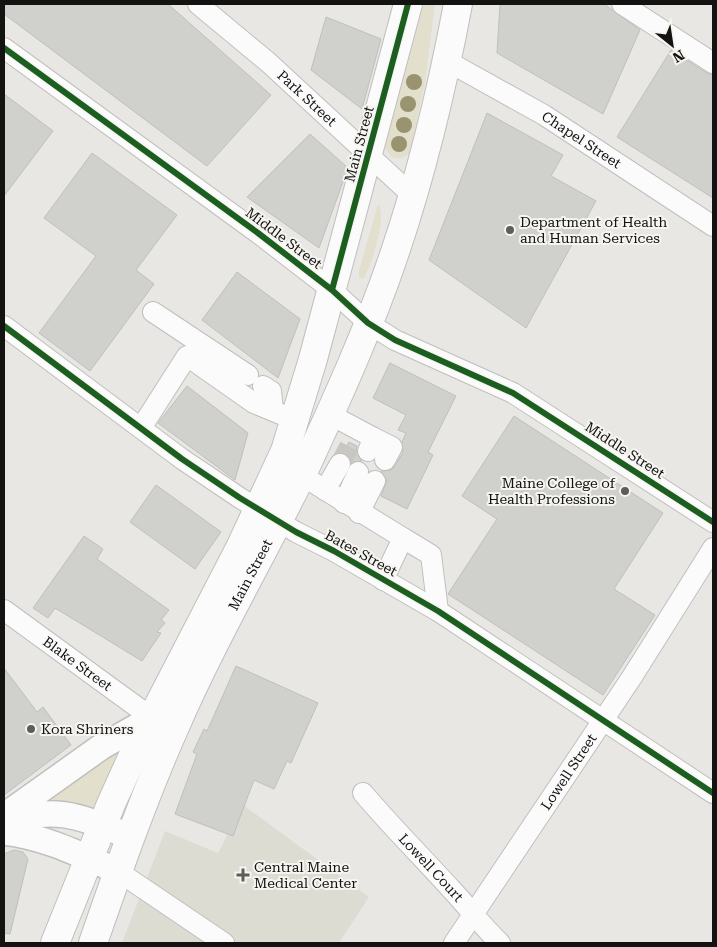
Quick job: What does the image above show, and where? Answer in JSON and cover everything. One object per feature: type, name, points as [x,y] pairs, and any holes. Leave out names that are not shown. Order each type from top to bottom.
[{"type":"highway","name":"Main Street","points":[[93,943],[131,837],[174,728],[268,515],[285,451],[284,415],[332,290],[408,4]]},
{"type":"highway","name":"Main Street","points":[[55,943],[102,825],[152,718],[268,515],[301,475],[368,324],[394,257],[413,196],[447,61],[458,4]]},
{"type":"main road","points":[[4,816],[101,747],[152,718]]},
{"type":"main road","points":[[4,824],[21,817],[42,813],[76,816],[131,837]]},
{"type":"main road","points":[[4,832],[29,835],[57,844],[118,872]]},
{"type":"street","name":"Park Street","points":[[198,4],[269,63],[413,196]]},
{"type":"street","points":[[622,4],[713,63]]},
{"type":"street","name":"Middle Street","points":[[4,48],[332,290],[368,324],[395,340],[513,393],[713,522]]},
{"type":"street","name":"Chapel Street","points":[[447,61],[544,115],[713,226]]},
{"type":"street","points":[[153,312],[226,372],[254,403],[284,415]]},
{"type":"street","name":"Bates Street","points":[[4,326],[182,459],[268,515],[438,611],[713,793]]},
{"type":"street","points":[[141,428],[187,356],[226,372],[255,381],[271,391],[284,415]]},
{"type":"street","points":[[329,414],[368,445]]},
{"type":"street","points":[[325,490],[340,464]]},
{"type":"street","points":[[301,475],[351,508],[431,554],[438,611]]},
{"type":"street","points":[[351,508],[367,477]]},
{"type":"street","points":[[383,580],[403,538]]},
{"type":"street","name":"Lowell Street","points":[[454,943],[602,721],[713,548]]},
{"type":"street","name":"Blake Street","points":[[4,610],[152,718]]},
{"type":"street","name":"Lowell Court","points":[[363,793],[391,826],[453,891],[473,916],[500,943]]},
{"type":"street","points":[[118,872],[224,943]]},
{"type":"shaded area","points":[[424,4],[435,4],[425,82],[410,153],[403,157],[394,158],[391,157],[385,147]]},
{"type":"shaded area","points":[[378,204],[381,210],[380,229],[374,253],[363,279],[359,278],[359,271]]},
{"type":"shaded area","points":[[126,741],[97,812],[43,803]]},
{"type":"shaded area","name":"Central Maine Medical Center","points":[[243,805],[369,897],[339,943],[122,943],[165,831],[218,853]]},
{"type":"building","points":[[4,4],[168,4],[271,95],[207,166],[4,14]]},
{"type":"building","points":[[500,4],[604,4],[640,30],[603,114],[497,53]]},
{"type":"building","points":[[326,17],[381,39],[362,109],[311,70]]},
{"type":"building","points":[[671,50],[713,75],[713,198],[617,137]]},
{"type":"building","points":[[4,94],[53,131],[4,196]]},
{"type":"building","name":"Department of Health and Human Services","points":[[487,113],[563,155],[551,176],[596,201],[526,328],[429,260]]},
{"type":"building","points":[[310,134],[348,168],[319,248],[247,197]]},
{"type":"building","points":[[92,153],[177,215],[136,270],[154,284],[90,371],[39,333],[96,256],[44,218]]},
{"type":"building","points":[[237,272],[300,319],[278,378],[202,320]]},
{"type":"building","points":[[390,363],[456,396],[428,452],[433,455],[407,509],[381,496],[387,481],[381,471],[391,470],[395,466],[403,452],[402,442],[406,433],[398,430],[406,415],[373,398]]},
{"type":"building","points":[[187,386],[248,433],[235,480],[158,423]]},
{"type":"building","points":[[514,416],[663,513],[614,589],[655,615],[603,695],[448,594],[497,519],[462,496]]},
{"type":"building","points":[[349,442],[357,446],[356,453],[362,461],[351,462],[350,458],[343,453]]},
{"type":"building","points":[[156,485],[221,532],[195,569],[130,522]]},
{"type":"building","points":[[84,536],[103,549],[97,559],[169,610],[161,620],[165,623],[157,632],[161,633],[142,661],[55,608],[48,618],[33,608]]},
{"type":"building","points":[[236,666],[318,703],[291,763],[287,761],[274,789],[254,780],[233,836],[175,814],[197,754],[193,752],[204,729],[207,731]]},
{"type":"building","name":"Kora Shriners","points":[[4,668],[37,712],[43,707],[71,745],[4,795]]},
{"type":"building","points":[[14,850],[23,852],[28,859],[10,934],[4,933],[4,854]]},
{"type":"tunnel","points":[[340,464],[351,443]]},
{"type":"cycle path","points":[[332,290],[408,4]]},
{"type":"cycle path","points":[[4,48],[258,233],[332,290],[368,323],[395,340],[513,393],[713,522]]},
{"type":"cycle path","points":[[4,326],[182,459],[240,498],[296,532],[334,551],[438,611],[713,793]]},
{"type":"place","name":"Department of Health and Human Services","points":[[510,230]]},
{"type":"place","name":"Maine College of Health Professions","points":[[625,491]]},
{"type":"place","name":"Kora Shriners","points":[[31,729]]},
{"type":"place","name":"Central Maine Medical Center","points":[[243,875]]}]
